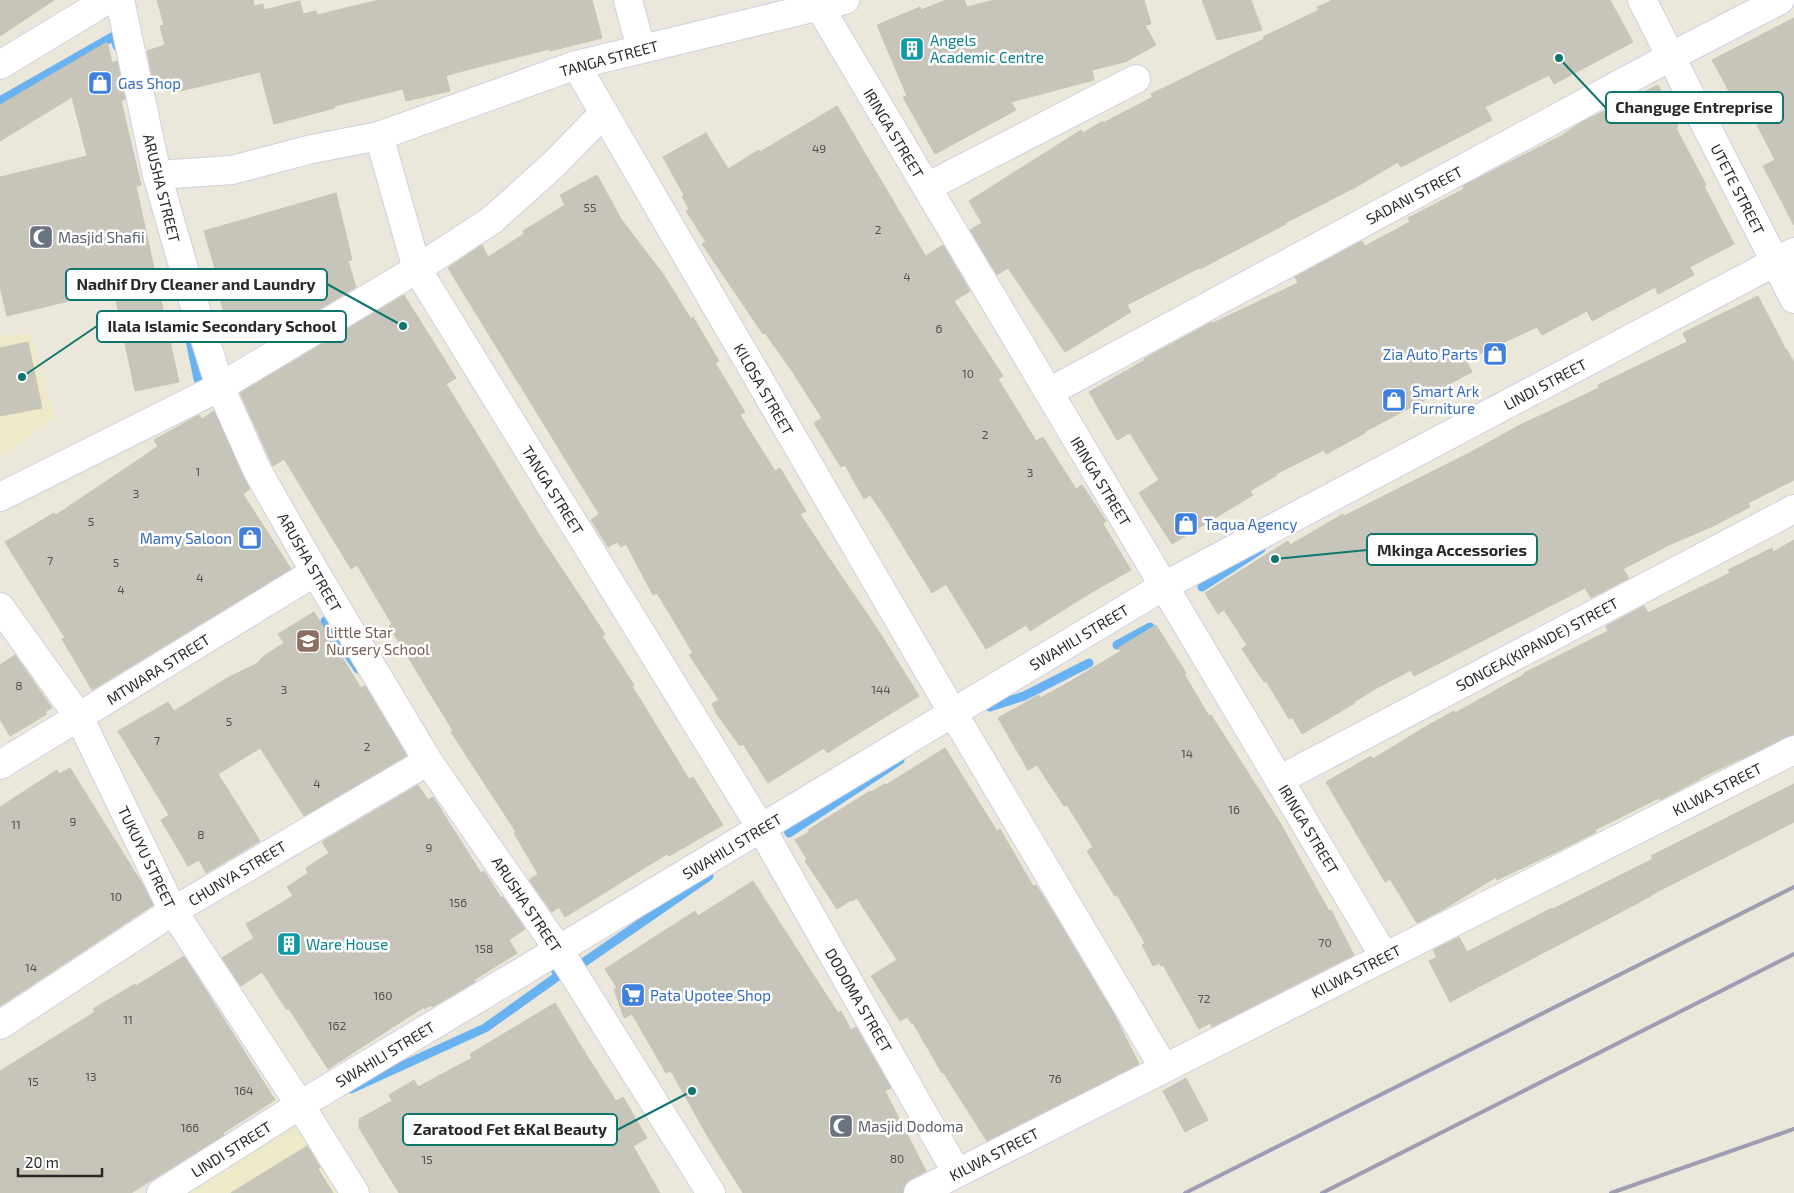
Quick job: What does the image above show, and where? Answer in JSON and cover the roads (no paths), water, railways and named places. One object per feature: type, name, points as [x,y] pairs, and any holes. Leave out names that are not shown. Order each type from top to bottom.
[{"type":"street","points":[[0,65],[107,0]]},
{"type":"street","name":"ARUSHA STREET","points":[[120,0],[157,175],[192,297],[220,387],[257,470],[315,572],[428,761],[558,949],[711,1193]]},
{"type":"street","points":[[628,0],[641,49]]},
{"type":"street","name":"TANGA STREET","points":[[157,175],[232,170],[312,149],[379,136],[576,64],[845,0]]},
{"type":"street","name":"UTETE STREET","points":[[1642,0],[1670,57],[1785,257],[1794,299]]},
{"type":"street","name":"SADANI STREET","points":[[1049,392],[1670,57],[1780,0]]},
{"type":"street","name":"IRINGA STREET","points":[[819,6],[1384,956]]},
{"type":"street","name":"KILOSA STREET","points":[[576,64],[953,713],[1164,1068]]},
{"type":"street","points":[[927,188],[1136,79]]},
{"type":"street","points":[[0,497],[220,387],[417,268],[492,220],[553,165],[604,113]]},
{"type":"street","name":"TANGA STREET","points":[[379,136],[417,268],[761,828]]},
{"type":"street","name":"LINDI STREET","points":[[1164,586],[1785,257]]},
{"type":"street","name":"SONGEA(KIPANDE) STREET","points":[[1279,780],[1794,509]]},
{"type":"street","name":"MTWARA STREET","points":[[0,765],[315,572]]},
{"type":"street","name":"SWAHILI STREET","points":[[300,1105],[1164,586]]},
{"type":"street","name":"TUKUYU STREET","points":[[0,607],[78,718],[174,911],[300,1105],[354,1193]]},
{"type":"street","name":"KILWA STREET","points":[[918,1193],[1794,750]]},
{"type":"street","name":"CHUNYA STREET","points":[[0,1025],[174,911],[428,761]]},
{"type":"street","name":"DODOMA STREET","points":[[761,828],[957,1173]]},
{"type":"street","name":"LINDI STREET","points":[[161,1193],[300,1105]]},
{"type":"waterway","points":[[0,101],[114,36],[117,46]]},
{"type":"waterway","points":[[186,320],[198,379]]},
{"type":"waterway","points":[[1202,587],[1261,549]]},
{"type":"waterway","points":[[325,621],[358,669]]},
{"type":"waterway","points":[[1117,645],[1150,627]]},
{"type":"waterway","points":[[990,707],[1024,696],[1089,663]]},
{"type":"waterway","points":[[786,823],[789,833],[900,760]]},
{"type":"waterway","points":[[580,965],[709,876]]},
{"type":"waterway","points":[[351,1089],[485,1028],[558,976],[555,969]]},
{"type":"railway","points":[[1185,1193],[1794,887]]},
{"type":"railway","points":[[1322,1193],[1794,954]]},
{"type":"railway","points":[[1611,1193],[1794,1129]]},
{"type":"place","name":"Angels Academic Centre","points":[[912,49]]},
{"type":"place","name":"Changuge Entreprise","points":[[1559,58]]},
{"type":"place","name":"Gas Shop","points":[[100,83]]},
{"type":"place","name":"Masjid Shafii","points":[[41,237]]},
{"type":"place","name":"Nadhif Dry Cleaner and Laundry","points":[[403,326]]},
{"type":"place","name":"Zia Auto Parts","points":[[1495,354]]},
{"type":"place","name":"Ilala Islamic Secondary School","points":[[22,377]]},
{"type":"place","name":"Smart Ark Furniture","points":[[1394,400]]},
{"type":"place","name":"Taqua Agency","points":[[1186,524]]},
{"type":"place","name":"Mamy Saloon","points":[[250,538]]},
{"type":"place","name":"Mkinga Accessories","points":[[1275,559]]},
{"type":"place","name":"Little Star Nursery School","points":[[308,641]]},
{"type":"place","name":"Ware House","points":[[289,944]]},
{"type":"place","name":"Pata Upotee Shop","points":[[633,995]]},
{"type":"place","name":"Zaratood Fet &Kal Beauty","points":[[692,1091]]},
{"type":"place","name":"Masjid Dodoma","points":[[841,1126]]}]
